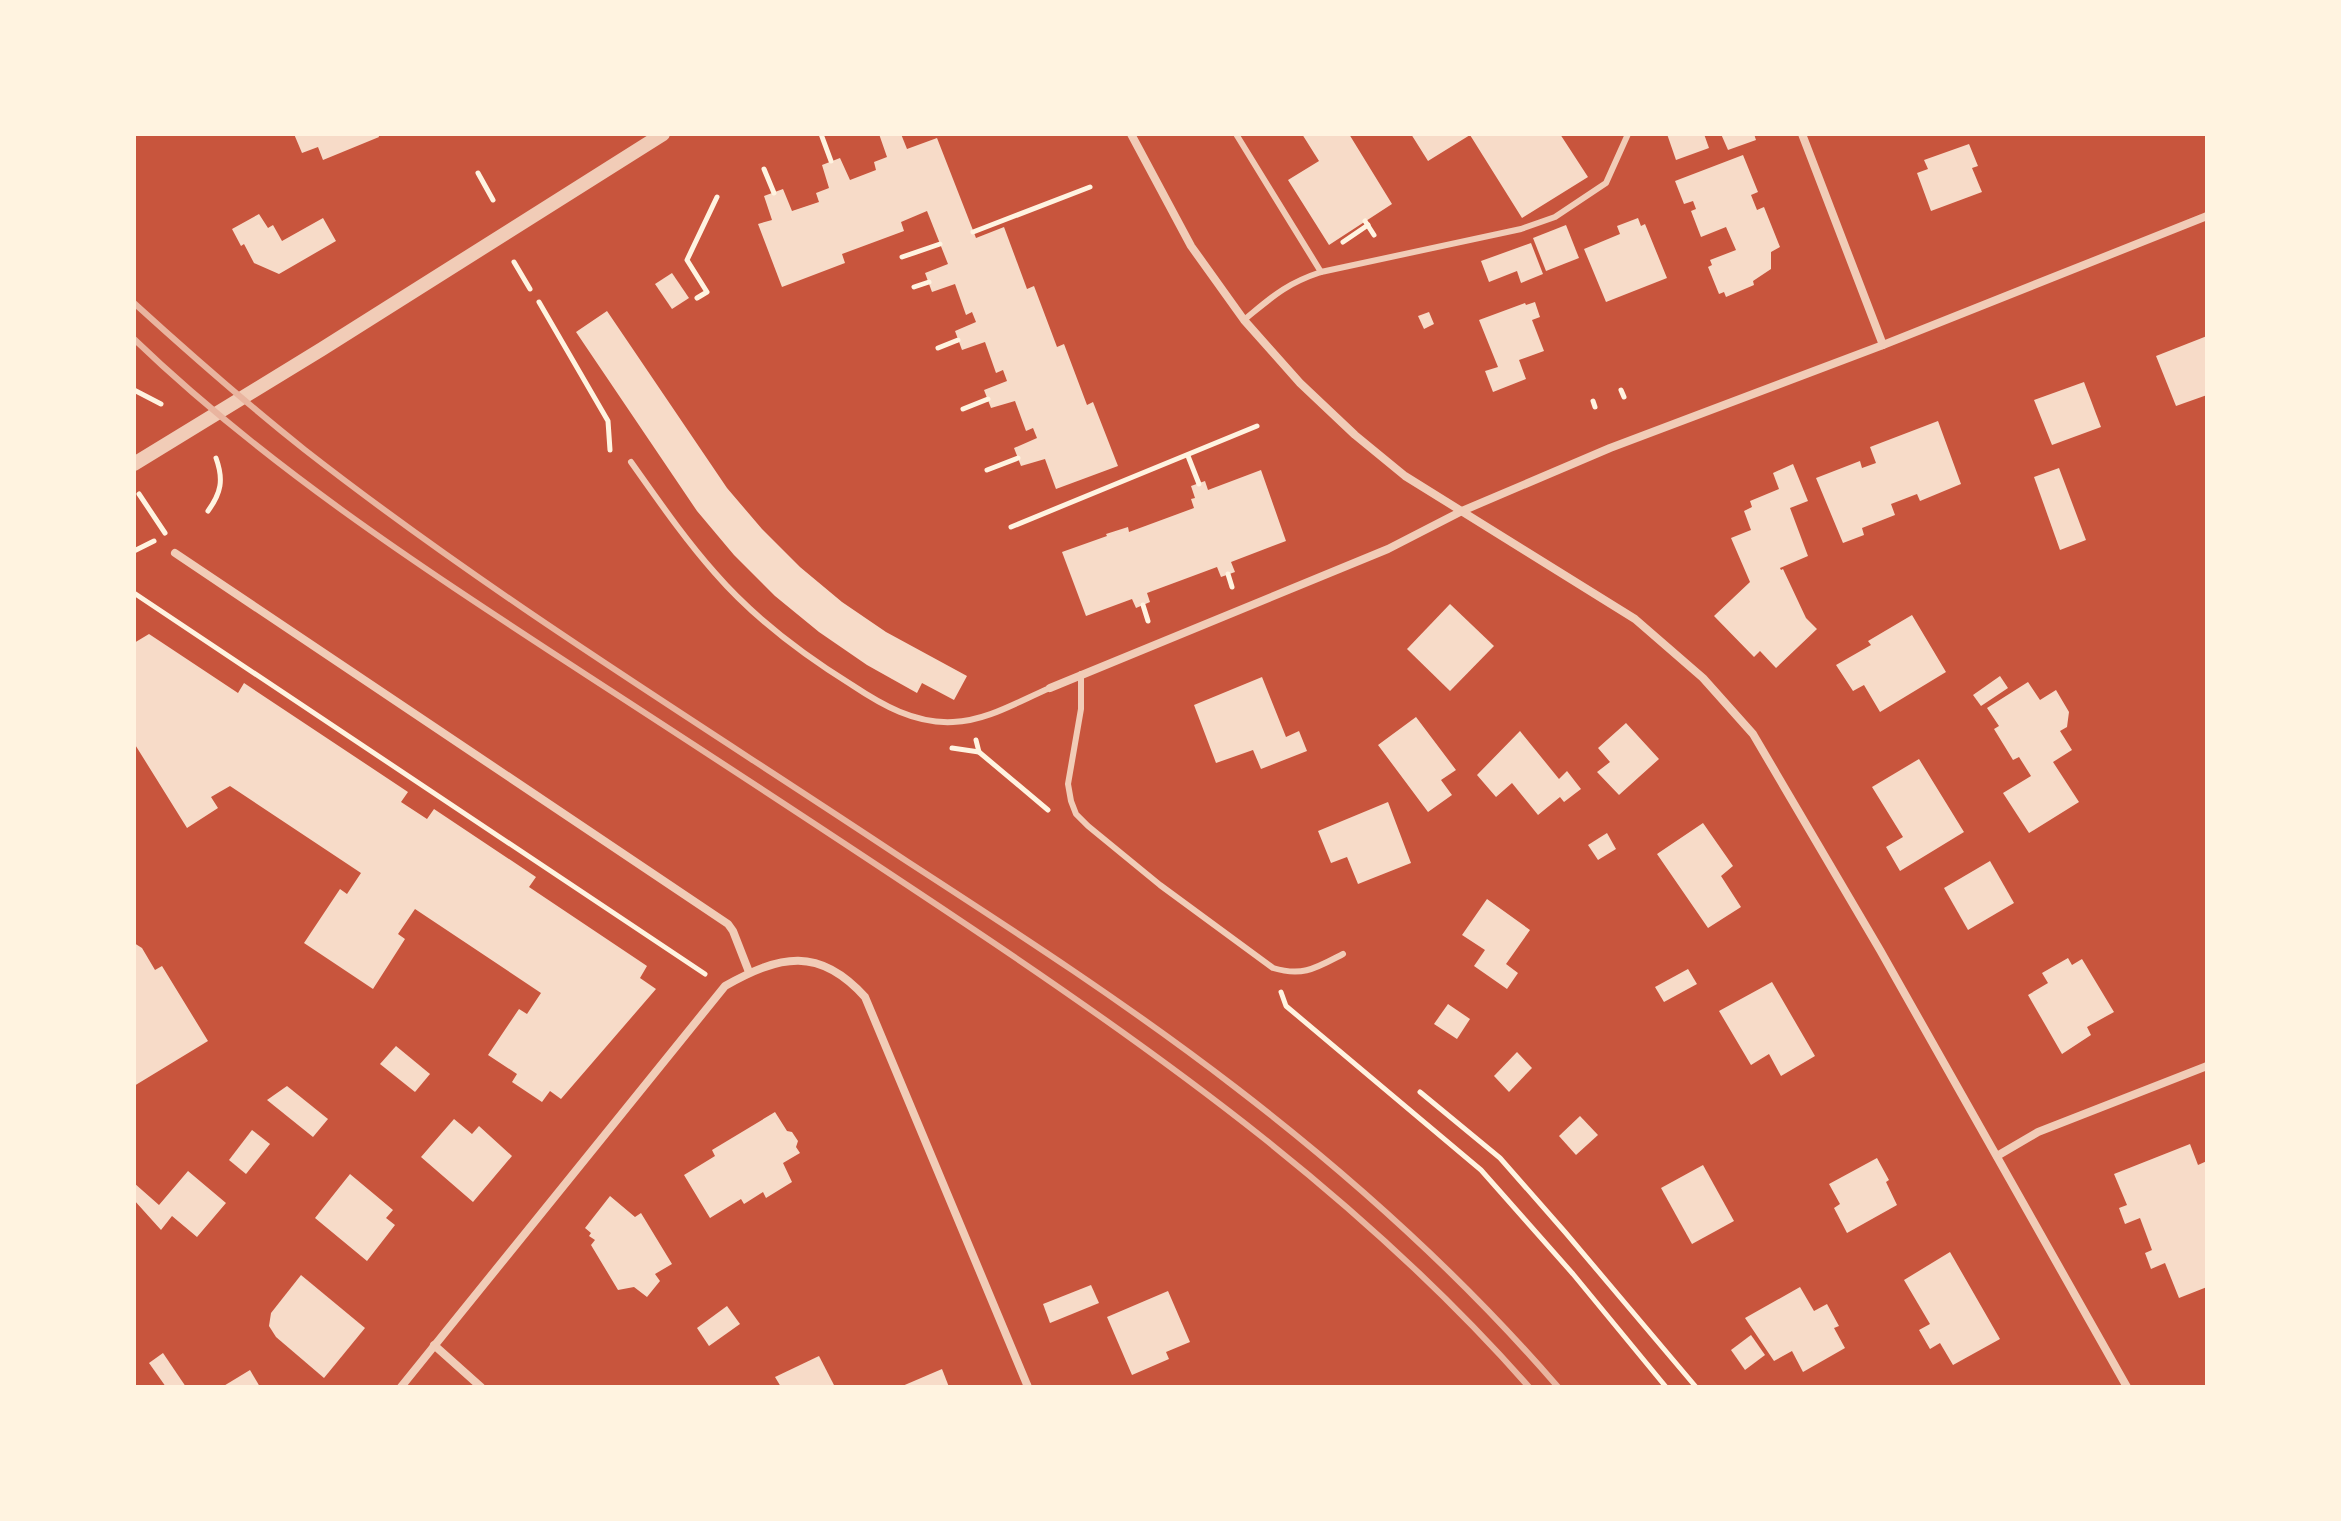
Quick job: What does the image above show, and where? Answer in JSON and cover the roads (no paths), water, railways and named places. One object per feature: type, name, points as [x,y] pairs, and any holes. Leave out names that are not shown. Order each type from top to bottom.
[{"type":"street","points":[[138,462],[663,134]]},
{"type":"street","points":[[1131,134],[1191,246],[1244,320],[1300,383],[1355,435],[1405,476],[1635,619],[1703,678],[1743,722],[1763,749],[2127,1387]]},
{"type":"street","points":[[1802,134],[1883,345]]},
{"type":"street","points":[[1050,688],[1388,549],[1462,511],[1610,448],[1883,345],[2207,216]]},
{"type":"street","points":[[175,553],[728,924],[749,972]]},
{"type":"street","points":[[401,1387],[725,986],[769,964],[792,960],[811,962],[837,973],[865,997],[1028,1387]]},
{"type":"street","points":[[1997,1156],[2038,1132],[2207,1066]]},
{"type":"street","points":[[434,1345],[481,1387]]},
{"type":"lane","points":[[1236,134],[1321,272]]},
{"type":"lane","points":[[1244,320],[1288,285],[1321,272],[1521,229],[1555,217],[1606,183],[1628,134]]},
{"type":"lane","points":[[631,462],[677,527],[717,576],[818,664],[895,711],[932,722],[970,720],[1050,688]]},
{"type":"lane","points":[[1081,674],[1081,709],[1068,784],[1076,814],[1160,885],[1273,968],[1301,972],[1343,954]]},
{"type":"railway","points":[[134,303],[305,450],[452,558],[603,662],[1074,971],[1235,1087],[1321,1156],[1404,1229],[1483,1306],[1558,1387]]},
{"type":"railway","points":[[134,339],[239,432],[352,517],[468,597],[1043,976],[1191,1082],[1334,1196],[1402,1257],[1467,1320],[1529,1387]]}]
